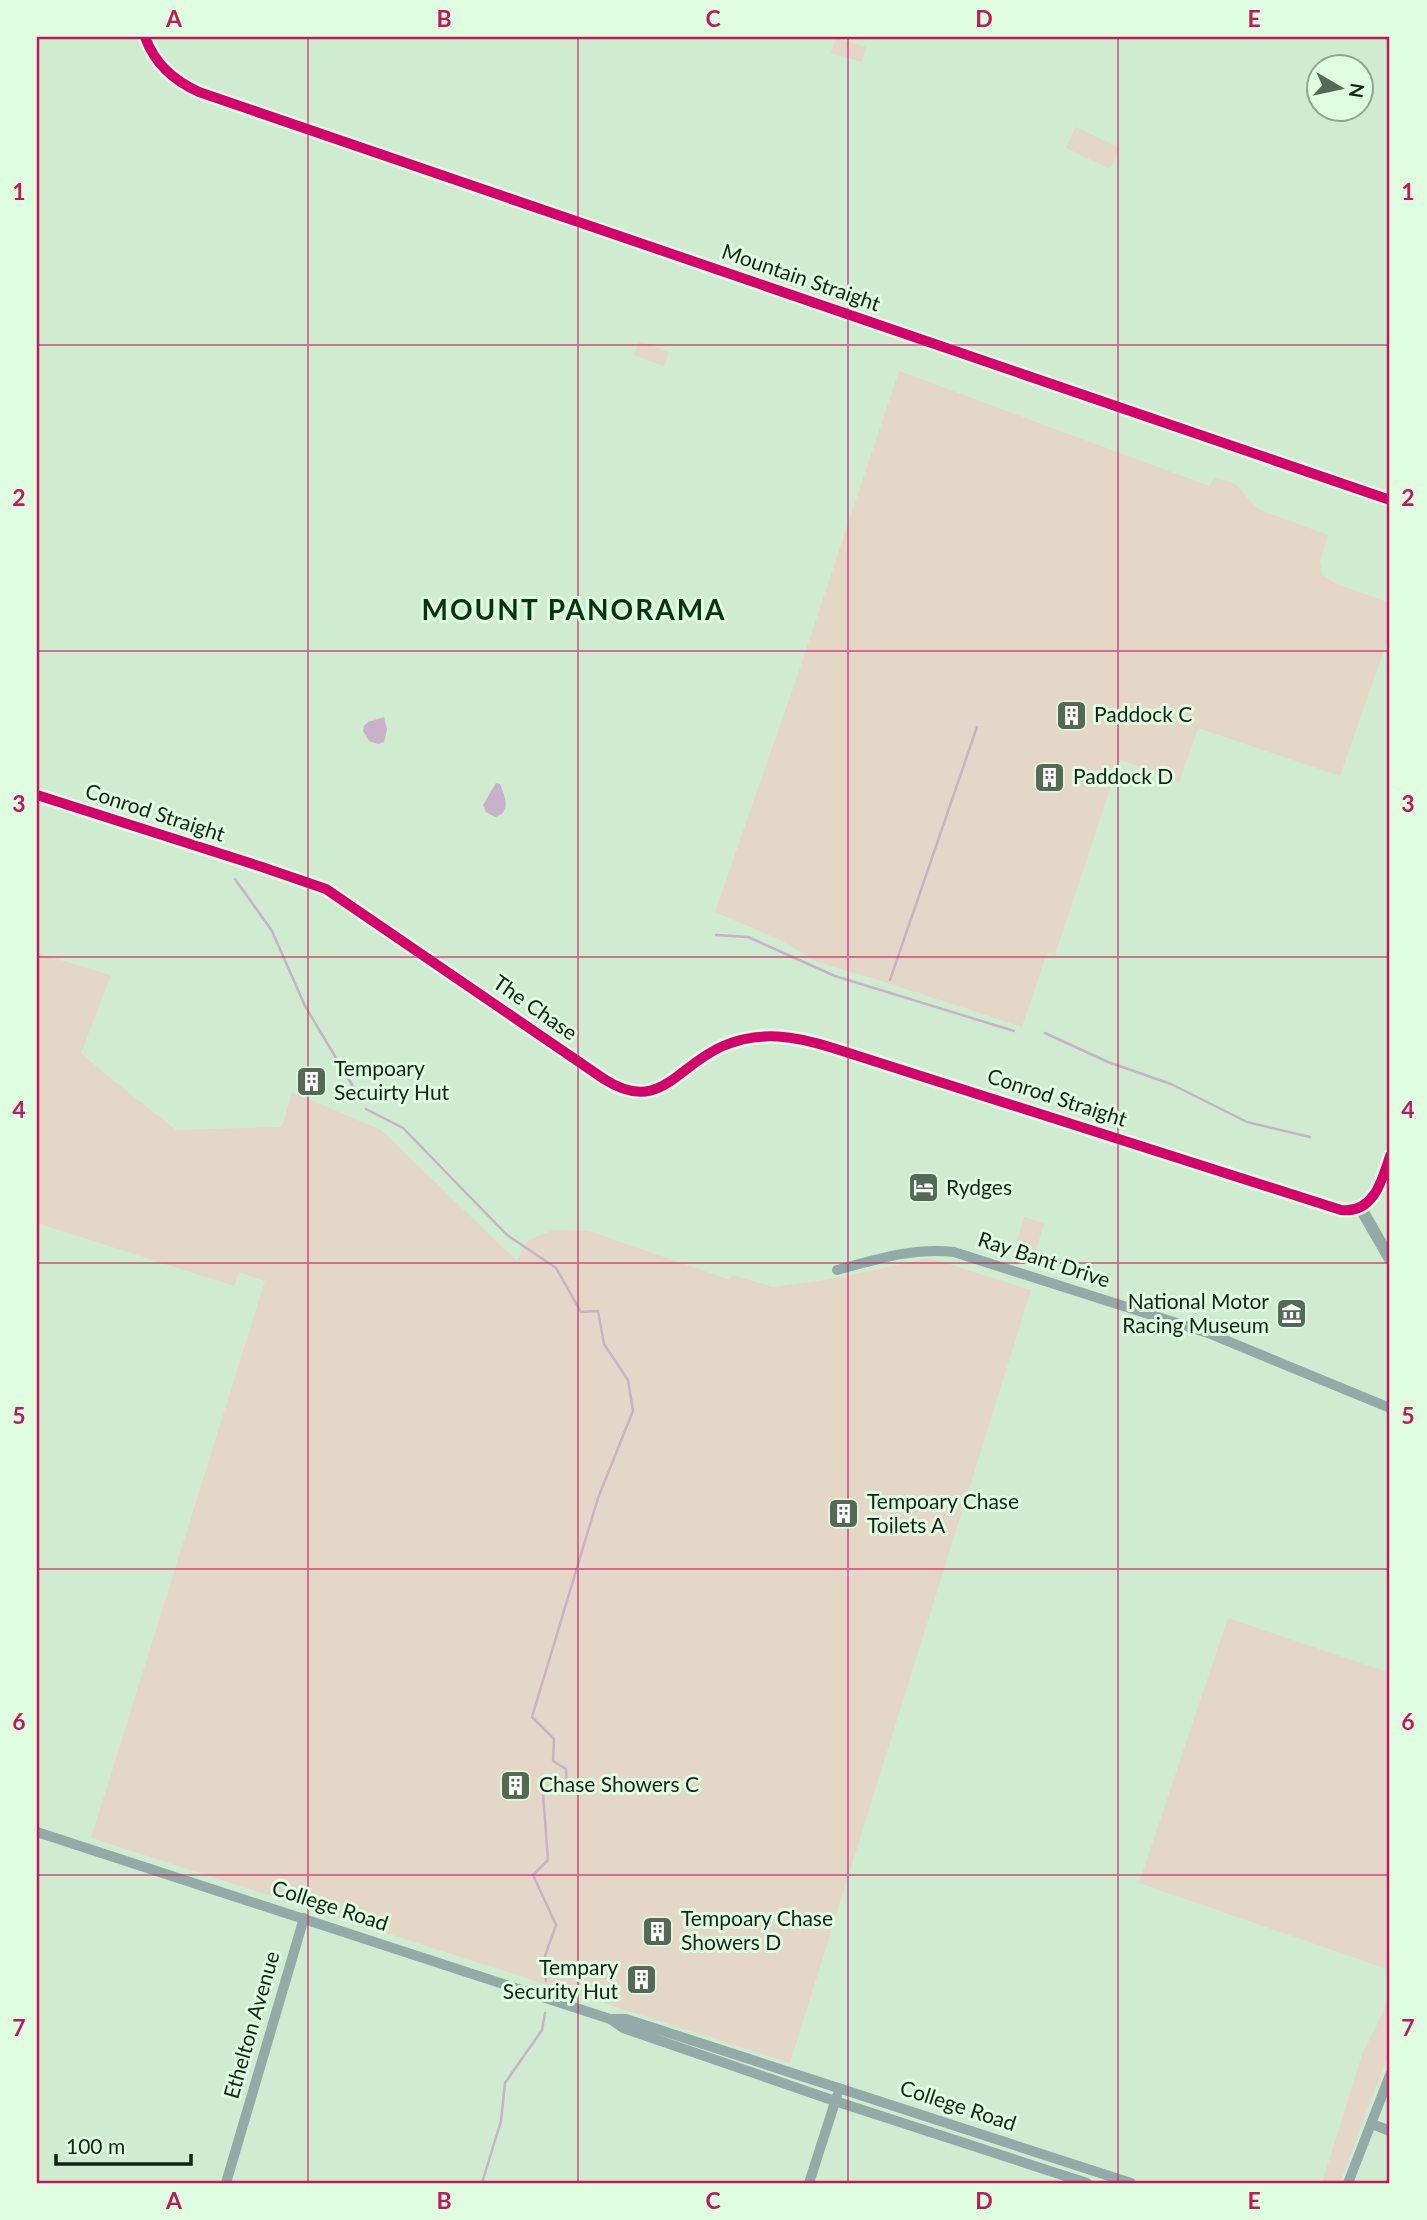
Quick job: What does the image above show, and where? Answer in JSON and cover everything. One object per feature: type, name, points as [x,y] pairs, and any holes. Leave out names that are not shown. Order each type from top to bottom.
[{"type":"street","name":"Mountain Straight","points":[[145,37],[168,73],[199,92],[1390,500]]},
{"type":"street","name":"Conrod Straight","points":[[37,795],[262,867]]},
{"type":"street","name":"The Chase","points":[[262,867],[314,884],[340,897],[604,1079],[629,1092],[641,1094],[658,1088],[712,1052],[736,1042],[771,1035],[795,1037]]},
{"type":"street","name":"Conrod Straight","points":[[795,1037],[1341,1210],[1360,1207]]},
{"type":"street","points":[[1390,1156],[1382,1181],[1372,1198],[1360,1207],[1390,1259]]},
{"type":"street","name":"Ray Bant Drive","points":[[836,1270],[919,1251],[954,1251],[1208,1332],[1390,1408]]},
{"type":"street","name":"College Road","points":[[37,1832],[1131,2183]]},
{"type":"street","name":"Ethelton Avenue","points":[[226,2183],[304,1918]]},
{"type":"street","name":"College Road","points":[[610,2018],[623,2028],[1087,2183]]},
{"type":"street","points":[[768,2078],[772,2066]]},
{"type":"street","points":[[1348,2183],[1390,2075]]},
{"type":"street","points":[[809,2183],[839,2088]]},
{"type":"street","points":[[1372,2124],[1390,2131]]},
{"type":"shaded area","points":[[836,38],[866,47],[862,62],[831,53]]},
{"type":"shaded area","points":[[1076,127],[1120,148],[1110,169],[1066,148]]},
{"type":"shaded area","points":[[639,341],[669,352],[664,366],[634,355]]},
{"type":"shaded area","points":[[899,371],[1209,486],[1215,477],[1235,484],[1258,509],[1328,535],[1320,561],[1322,575],[1337,584],[1390,603],[1390,633],[1340,776],[1198,728],[1179,782],[1120,759],[1055,955],[1047,953],[1022,1027],[817,962],[780,940],[715,912]]},
{"type":"shaded area","points":[[384,717],[387,729],[384,742],[378,744],[369,741],[363,731],[364,726]]},
{"type":"shaded area","points":[[496,783],[500,784],[506,804],[504,812],[495,817],[486,812],[483,805]]},
{"type":"shaded area","points":[[37,953],[111,975],[81,1053],[176,1130],[282,1127],[292,1092],[381,1130],[517,1261],[528,1240],[554,1230],[589,1231],[730,1280],[732,1275],[773,1287],[832,1279],[930,1258],[1031,1290],[790,2063],[91,1838],[265,1281],[239,1272],[234,1286],[37,1223]]},
{"type":"shaded area","points":[[1024,1217],[1044,1223],[1033,1261],[1013,1255]]},
{"type":"shaded area","points":[[1228,1618],[1390,1673],[1390,1970],[1139,1883]]},
{"type":"shaded area","points":[[1390,1989],[1390,2050],[1340,2183],[1322,2183],[1362,2055],[1385,2008]]},
{"type":"waterway","points":[[890,980],[977,727]]},
{"type":"waterway","points":[[235,879],[272,931],[305,1006],[354,1088]]},
{"type":"waterway","points":[[716,935],[748,937],[835,976],[1014,1031]]},
{"type":"waterway","points":[[1045,1033],[1108,1062],[1171,1084],[1247,1122],[1310,1137]]},
{"type":"waterway","points":[[366,1109],[403,1128],[507,1235],[556,1268],[581,1312],[598,1311],[604,1344],[628,1380],[633,1411],[598,1498],[532,1717],[554,1739],[553,1761],[566,1769],[567,1791],[543,1794],[548,1860],[533,1875],[556,1925],[545,1956],[546,1981]]},
{"type":"waterway","points":[[482,2183],[501,2121],[505,2083],[542,2030],[545,2013]]},
{"type":"cycle path","points":[[145,37],[166,70],[199,92],[1390,500]]},
{"type":"cycle path","points":[[37,795],[326,889],[604,1079],[623,1089],[640,1092],[654,1090],[723,1046],[751,1038],[778,1036],[833,1048],[1341,1210],[1352,1210],[1368,1201],[1379,1185],[1390,1156]]},
{"type":"place","name":"Paddock C","points":[[1071,715]]},
{"type":"place","name":"Paddock D","points":[[1050,777]]},
{"type":"place","name":"Tempoary Secuirty Hut","points":[[311,1081]]},
{"type":"place","name":"Rydges","points":[[923,1188]]},
{"type":"place","name":"National Motor Racing Museum","points":[[1292,1314]]},
{"type":"place","name":"Tempoary Chase Toilets A","points":[[844,1514]]},
{"type":"place","name":"Chase Showers C","points":[[516,1785]]},
{"type":"place","name":"Tempoary Chase Showers D","points":[[658,1931]]},
{"type":"place","name":"Tempary Security Hut","points":[[641,1980]]},
{"type":"district","name":"MOUNT PANORAMA","points":[[574,610]]}]
